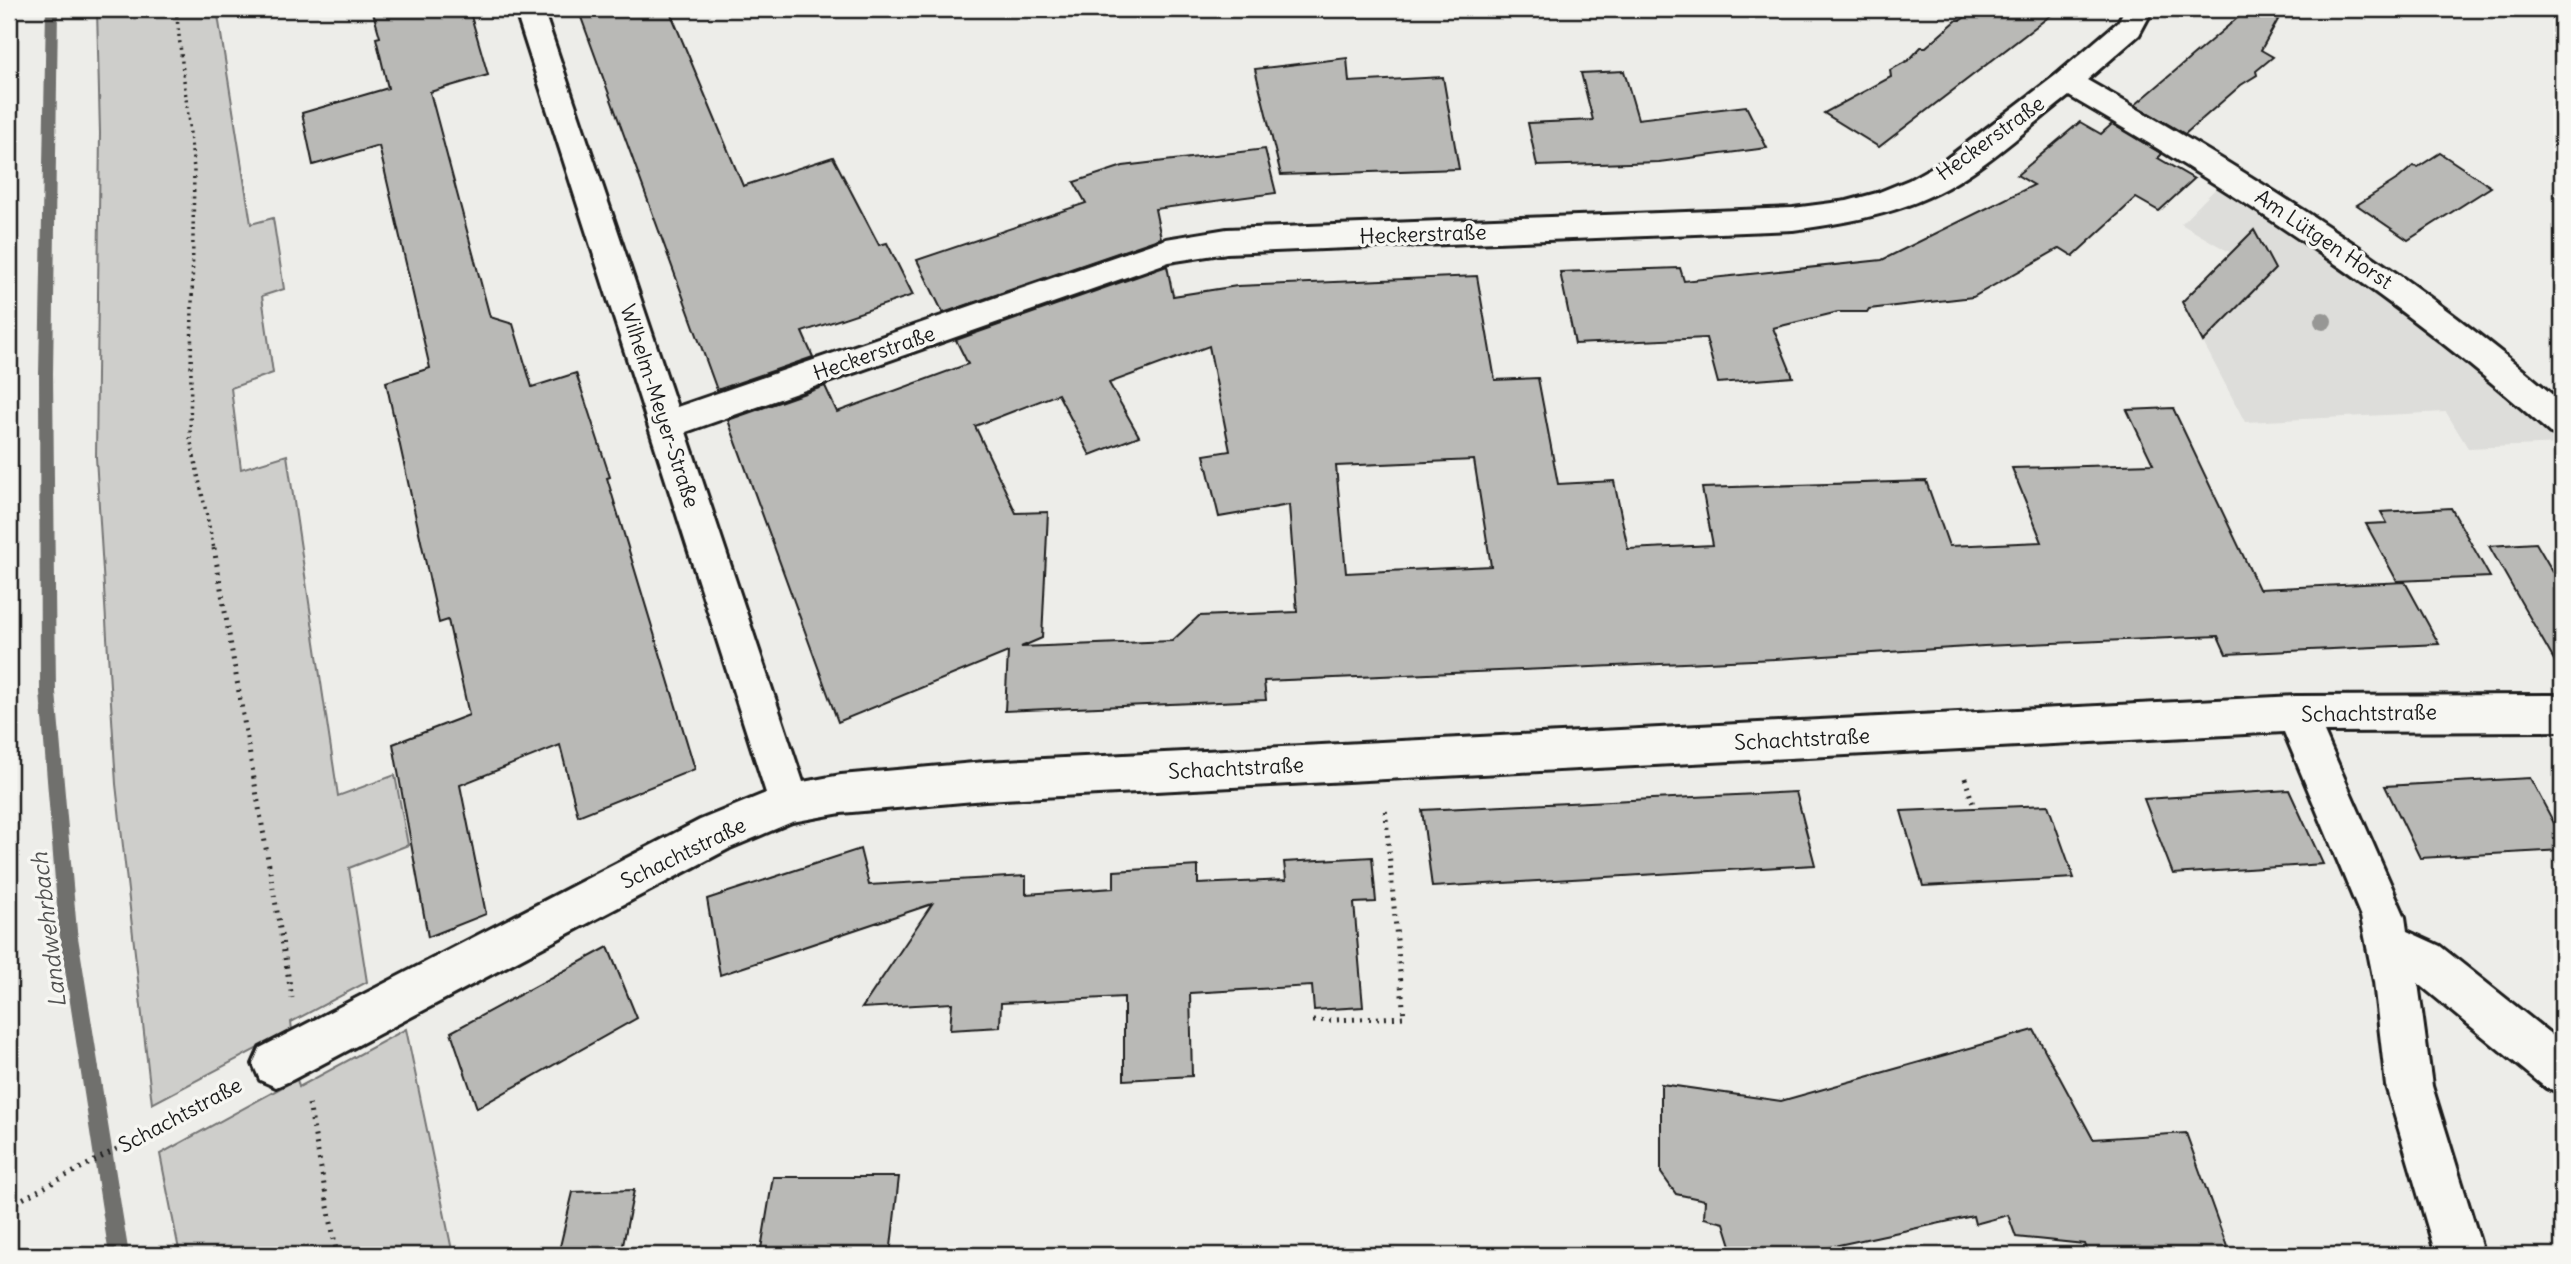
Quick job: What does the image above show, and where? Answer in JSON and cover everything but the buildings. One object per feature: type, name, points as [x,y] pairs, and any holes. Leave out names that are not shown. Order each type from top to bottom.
[{"type":"street","name":"Wilhelm-Meyer-Straße","points":[[529,9],[789,803]]},
{"type":"street","name":"Heckerstraße","points":[[666,425],[1166,251],[1196,245],[1227,241],[1793,219],[1847,212],[1909,192],[1956,168],[2067,82],[2129,28],[2139,9]]},
{"type":"street","name":"Am Lütgen Horst","points":[[2067,82],[2265,197],[2346,251],[2440,321],[2562,423]]},
{"type":"street","name":"Schachtstraße","points":[[276,1064],[715,834],[789,803],[841,794],[985,781],[2296,714],[2562,713]]},
{"type":"street","points":[[2296,714],[2383,917],[2396,982],[2409,1086],[2460,1255]]},
{"type":"street","points":[[2388,944],[2425,961],[2562,1072]]},
{"type":"path","points":[[176,9],[194,169],[190,438],[224,595],[291,992]]},
{"type":"path","points":[[1313,1021],[1404,1017],[1381,761]]},
{"type":"path","points":[[1969,792],[1974,807]]},
{"type":"path","name":"Schachtstraße","points":[[9,1206],[276,1064]]},
{"type":"path","points":[[312,1117],[337,1255]]},
{"type":"shaded area","points":[[97,9],[217,9],[251,224],[273,218],[284,289],[262,296],[273,373],[231,388],[241,469],[287,455],[338,796],[395,775],[408,845],[349,868],[367,982],[291,1022],[292,1030],[152,1104],[116,784],[96,457],[100,133]]},
{"type":"shaded area","points":[[2221,183],[2409,312],[2561,444],[2468,448],[2446,412],[2245,422],[2182,302],[2231,253],[2181,224]]},
{"type":"shaded area","points":[[9,974],[14,1178],[9,1180]]},
{"type":"shaded area","points":[[406,1029],[453,1255],[180,1255],[160,1154],[297,1079],[299,1087]]},
{"type":"waterway","name":"Landwehrbach","points":[[52,9],[46,374],[48,692],[68,931],[119,1255]]}]
